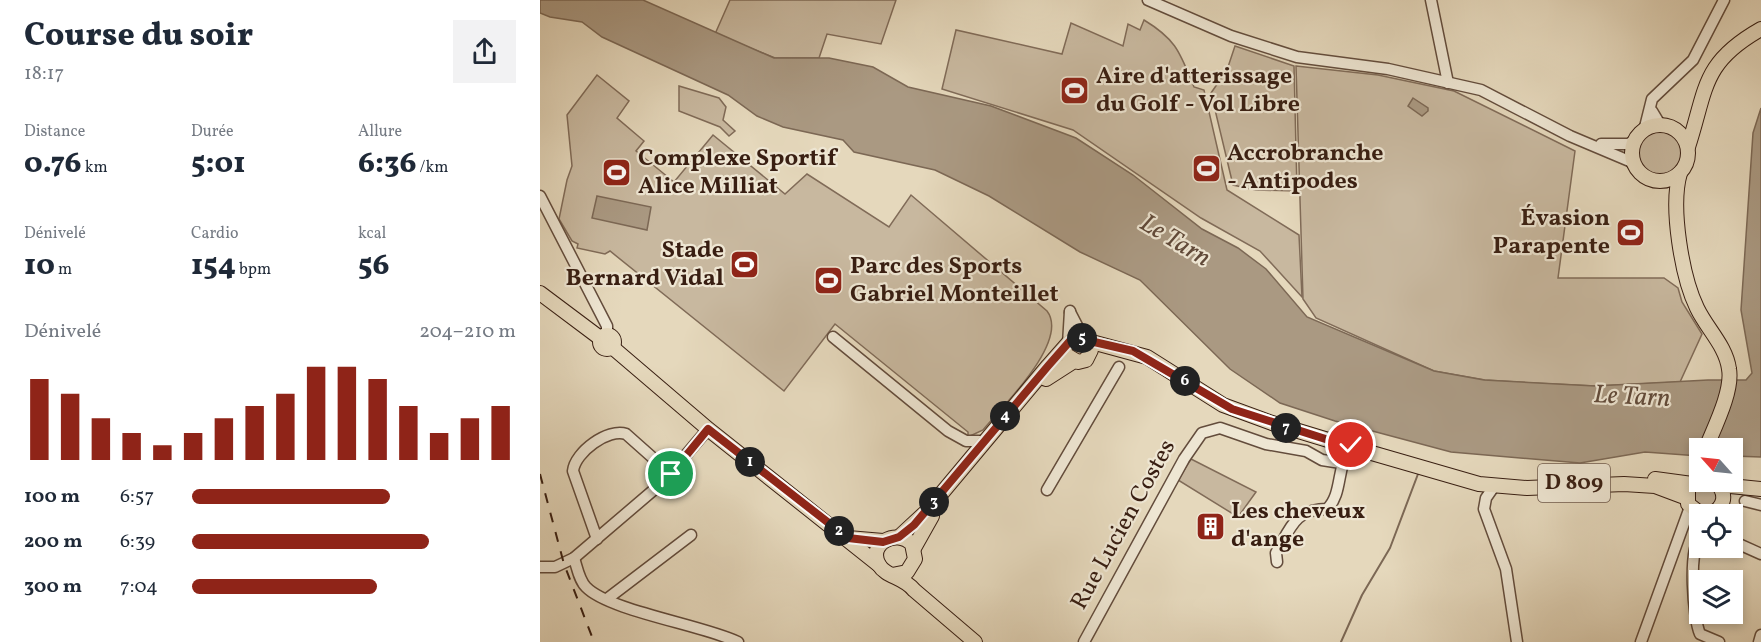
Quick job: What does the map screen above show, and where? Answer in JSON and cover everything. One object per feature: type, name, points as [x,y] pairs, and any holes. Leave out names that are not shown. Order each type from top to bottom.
[{"type":"main road","points":[[1710,438],[1728,387],[1730,371],[1724,351],[1697,308],[1686,273],[1677,211],[1680,173],[1688,156],[1688,147],[1705,83],[1724,55],[1761,29]]},
{"type":"main road","points":[[1676,131],[1686,126],[1699,103]]},
{"type":"main road","points":[[1680,173],[1666,181],[1658,181],[1645,176],[1634,163],[1633,152],[1640,136],[1661,126],[1676,131],[1688,147]]},
{"type":"main road","points":[[1658,181],[1669,194],[1677,211]]},
{"type":"main road","points":[[540,293],[607,340],[708,429],[892,575],[906,580],[975,642]]},
{"type":"main road","name":"D 809","points":[[1067,346],[1077,338],[1087,344],[1118,348],[1147,357],[1210,398],[1232,409],[1344,451],[1421,466],[1479,483],[1548,488],[1644,485],[1662,488],[1693,504]]},
{"type":"main road","name":"D 809","points":[[914,548],[932,516],[979,455],[1049,375],[1074,361],[1086,360],[1087,344]]},
{"type":"main road","points":[[848,538],[883,542],[899,537],[926,512],[971,456],[1067,346]]},
{"type":"main road","points":[[1067,346],[1068,356],[1074,361]]},
{"type":"main road","name":"D 809","points":[[1456,476],[1524,483],[1641,479],[1689,482]]},
{"type":"main road","points":[[1743,487],[1761,489]]},
{"type":"main road","points":[[1713,504],[1724,496],[1722,492]]},
{"type":"main road","points":[[1720,504],[1739,496],[1761,496]]},
{"type":"main road","points":[[892,575],[904,574],[915,559],[914,548],[906,539],[899,537]]},
{"type":"main road","points":[[879,565],[877,552],[883,542]]},
{"type":"main road","points":[[912,566],[927,601]]},
{"type":"street","points":[[1148,0],[1222,33],[1289,55],[1377,67],[1491,94],[1570,136],[1595,144],[1634,163]]},
{"type":"street","points":[[1431,0],[1448,83]]},
{"type":"street","points":[[1595,144],[1628,144],[1640,136],[1652,111],[1655,95],[1679,76],[1693,60],[1724,0]]},
{"type":"street","points":[[1652,111],[1661,126]]},
{"type":"street","points":[[540,196],[608,326],[607,340]]},
{"type":"street","points":[[1067,346],[1070,311],[1087,344]]},
{"type":"street","points":[[833,337],[948,431],[966,441],[984,441]]},
{"type":"street","points":[[1047,490],[1119,367]]},
{"type":"street","name":"Rue Lucien Costes","points":[[1084,642],[1184,459],[1202,433],[1220,428],[1266,444],[1306,451],[1322,460],[1344,451]]},
{"type":"street","points":[[540,567],[555,567],[574,558],[671,474],[708,429]]},
{"type":"street","points":[[597,539],[573,471],[580,455],[611,433],[619,432],[626,434],[671,474]]},
{"type":"street","points":[[966,441],[971,456]]},
{"type":"street","points":[[1277,562],[1276,553],[1302,514],[1312,509],[1328,509],[1334,503],[1344,451]]},
{"type":"street","points":[[1479,483],[1486,498]]},
{"type":"street","points":[[1500,485],[1493,488],[1486,498],[1484,509],[1506,569],[1517,642]]},
{"type":"street","points":[[1745,501],[1761,505]]},
{"type":"street","points":[[1641,642],[1684,526],[1689,522]]},
{"type":"street","points":[[607,599],[691,535]]},
{"type":"street","points":[[1743,546],[1761,554]]},
{"type":"street","points":[[574,558],[581,582],[587,589],[607,599],[714,638],[738,642]]},
{"type":"street","points":[[1693,558],[1696,623],[1700,634],[1719,642]]},
{"type":"street","points":[[1759,642],[1761,635]]},
{"type":"shaded area","points":[[730,0],[896,0],[881,44],[827,34],[819,58],[775,58],[715,34]]},
{"type":"shaded area","points":[[1144,20],[1171,41],[1181,56],[1194,87],[1204,90],[1227,190],[1299,235],[1302,297],[1260,251],[1201,218],[1073,130],[942,89],[956,30],[1062,54],[1071,23],[1123,46],[1128,24],[1140,30]]},
{"type":"shaded area","points":[[1235,46],[1294,66],[1297,191],[1256,190],[1233,185],[1211,93],[1227,70]]},
{"type":"shaded area","points":[[1296,66],[1378,75],[1454,91],[1575,151],[1558,278],[1664,278],[1678,288],[1682,302],[1702,334],[1680,382],[1595,386],[1485,380],[1434,371],[1316,318],[1303,299]]},
{"type":"shaded area","name":"Parc des Sports Gabriel Monteillet","points":[[597,75],[629,101],[617,118],[644,141],[636,151],[674,182],[713,135],[785,194],[807,174],[889,227],[911,195],[1047,311],[1052,324],[1049,339],[1031,373],[983,430],[968,437],[968,432],[835,324],[784,391],[610,251],[605,254],[577,248],[578,244],[572,241],[559,219],[572,166],[567,115]]},
{"type":"shaded area","points":[[679,86],[719,98],[726,107],[723,120],[735,131],[729,136],[720,127],[679,111]]},
{"type":"shaded area","points":[[1660,131],[1675,138],[1682,153],[1675,168],[1660,175],[1645,168],[1638,153],[1645,138]]},
{"type":"shaded area","points":[[1191,459],[1256,492],[1238,517],[1178,480]]},
{"type":"shaded area","points":[[1694,492],[1716,492],[1716,500],[1713,504],[1697,504],[1694,500]]},
{"type":"water","name":"Le Tarn","points":[[540,0],[643,0],[774,58],[829,58],[873,67],[908,87],[991,106],[1076,138],[1133,175],[1202,229],[1238,248],[1266,269],[1307,317],[1434,371],[1484,380],[1595,386],[1746,380],[1752,373],[1741,310],[1753,133],[1761,108],[1761,457],[1743,456],[1743,438],[1689,438],[1689,455],[1645,452],[1580,463],[1451,452],[1335,421],[1280,403],[1230,369],[1140,280],[1080,252],[989,196],[935,170],[854,152],[843,140],[783,127],[757,116],[728,95],[602,37],[582,22],[550,17],[540,13]]},
{"type":"water","points":[[1413,98],[1428,108],[1422,116],[1408,106]]},
{"type":"water","points":[[597,196],[651,207],[647,230],[592,218]]},
{"type":"waterway","points":[[1341,642],[1362,595],[1390,548],[1418,474]]},
{"type":"railway","points":[[540,474],[564,564],[594,642]]},
{"type":"place","name":"Aire d'atterissage du Golf - Vol Libre","points":[[1075,91]]},
{"type":"place","name":"Accrobranche - Antipodes","points":[[1206,168]]},
{"type":"place","name":"Complexe Sportif Alice Milliat","points":[[617,173]]},
{"type":"place","name":"Évasion Parapente","points":[[1631,233]]},
{"type":"place","name":"Stade Bernard Vidal","points":[[745,265]]},
{"type":"place","name":"Parc des Sports Gabriel Monteillet","points":[[829,281]]},
{"type":"place","name":"Les cheveux d'ange","points":[[1210,526]]},
{"type":"route","points":[[671,474],[708,429],[848,538],[883,542],[890,537],[899,537],[926,512],[1048,366],[1070,341],[1077,338],[1133,351],[1147,357],[1210,398],[1248,415],[1338,443],[1343,439],[1347,440],[1351,445]]}]
